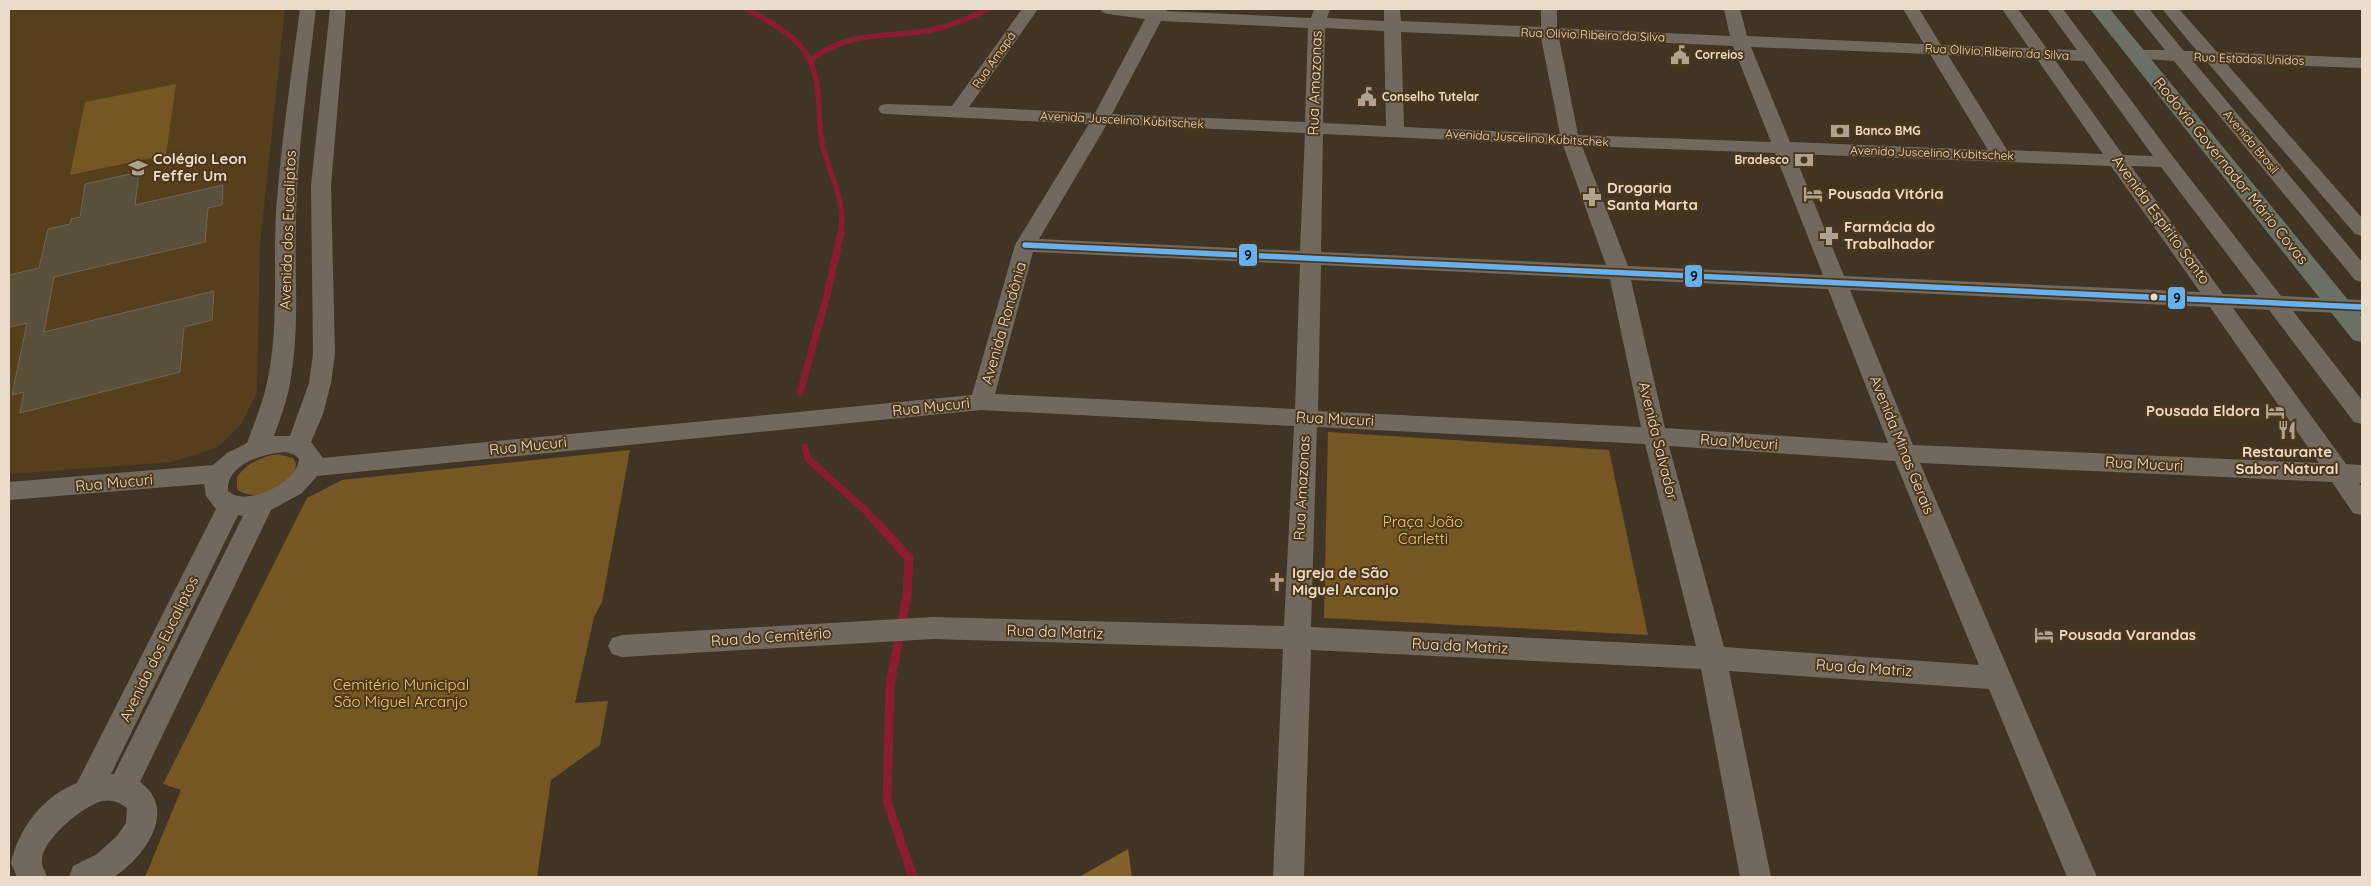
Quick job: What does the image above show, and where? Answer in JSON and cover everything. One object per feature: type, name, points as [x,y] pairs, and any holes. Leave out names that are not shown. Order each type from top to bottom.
[{"type":"highway","name":"Rodovia Governador Mário Covas","points":[[2100,9],[2256,200],[2362,334]]},
{"type":"street","name":"Avenida dos Eucaliptos","points":[[257,448],[273,406],[280,377],[284,326],[286,213],[293,125],[308,9]]},
{"type":"street","name":"Avenida dos Eucaliptos","points":[[298,445],[311,414],[320,382],[324,354],[321,185],[338,9]]},
{"type":"street","name":"Rua Amapá","points":[[957,112],[1030,9]]},
{"type":"street","name":"Rua Olivio Ribeiro da Silva","points":[[1108,9],[1158,12],[1392,17],[1549,33],[2090,56]]},
{"type":"street","name":"Avenida Salvador","points":[[1549,9],[1549,33],[1570,140],[1619,271],[1655,436],[1713,658],[1755,877]]},
{"type":"street","name":"Avenida Minas Gerais","points":[[1732,9],[1740,41],[1904,453],[2082,877]]},
{"type":"street","points":[[1911,9],[2002,156]]},
{"type":"street","name":"Avenida Espírito Santo","points":[[2010,9],[2217,299],[2351,474],[2362,506]]},
{"type":"street","points":[[2055,9],[2167,162],[2362,416]]},
{"type":"street","name":"Avenida Brasil","points":[[2140,9],[2362,275]]},
{"type":"street","name":"Avenida Brasil","points":[[2170,9],[2362,230]]},
{"type":"street","name":"Avenida Rondônia","points":[[981,402],[1025,245],[1100,120],[1158,12]]},
{"type":"street","name":"Rua Amazonas","points":[[1288,877],[1306,418],[1311,257],[1312,128],[1320,16]]},
{"type":"street","points":[[1392,17],[1394,132]]},
{"type":"street","name":"Rua Estados Unidos","points":[[2137,54],[2362,63]]},
{"type":"street","name":"Avenida Juscelino Kubitschek","points":[[887,109],[1570,140],[2167,162]]},
{"type":"street","points":[[1025,245],[1619,271],[2362,307]]},
{"type":"street","name":"Rua Mucuri","points":[[310,468],[981,402],[1655,436],[1904,453],[2351,474]]},
{"type":"street","points":[[272,444],[298,445],[307,450],[310,458],[310,468],[303,479],[292,490],[261,505],[230,506],[220,501],[216,493],[215,484],[220,474],[229,464],[257,448],[272,444]]},
{"type":"street","name":"Rua Mucuri","points":[[9,491],[220,474]]},
{"type":"street","name":"Avenida dos Eucaliptos","points":[[122,788],[261,505]]},
{"type":"street","name":"Avenida dos Eucaliptos","points":[[88,791],[230,506]]},
{"type":"street","name":"Rua da Matriz","points":[[919,628],[1296,638],[1713,658],[2000,678]]},
{"type":"street","name":"Rua do Cemitério","points":[[622,646],[919,628]]},
{"type":"street","points":[[32,877],[27,874],[17,847],[49,814],[68,800],[88,791],[106,787],[122,788],[134,793],[142,802],[143,815],[139,830],[128,846],[113,860],[90,876]]},
{"type":"shaded area","name":"Colégio Leon Feffer Um","points":[[9,9],[285,9],[260,244],[257,392],[242,423],[218,447],[172,462],[9,474]]},
{"type":"shaded area","points":[[1128,849],[1132,877],[1079,877]]},
{"type":"green space","points":[[176,84],[166,155],[70,175],[85,102]]},
{"type":"green space","name":"Praça João Carletti","points":[[1328,432],[1609,450],[1648,635],[1324,618]]},
{"type":"green space","name":"Cemitério Municipal São Miguel Arcanjo","points":[[630,450],[602,602],[594,617],[575,703],[608,701],[600,745],[551,780],[537,877],[145,877],[181,790],[163,784],[307,498],[342,480]]},
{"type":"green space","points":[[278,454],[293,458],[296,463],[294,472],[282,486],[264,494],[254,495],[237,489],[237,477],[245,468],[260,459]]},
{"type":"building","points":[[139,172],[135,205],[223,185],[222,205],[208,208],[205,242],[54,277],[44,332],[214,291],[212,320],[184,327],[180,372],[20,413],[24,392],[12,395],[27,323],[9,327],[9,275],[39,268],[48,229],[70,224],[71,219],[80,217],[85,184]]},
{"type":"waterway","points":[[747,9],[777,26],[791,37],[803,49],[810,60]]},
{"type":"waterway","points":[[810,60],[838,44],[866,37],[926,31],[958,22],[988,9]]},
{"type":"waterway","points":[[810,60],[817,82],[822,142],[841,210],[842,223],[840,235]]},
{"type":"waterway","points":[[800,393],[827,295],[841,233]]},
{"type":"waterway","points":[[805,447],[808,459],[863,508],[879,525]]},
{"type":"waterway","points":[[878,524],[909,558],[907,595],[890,685],[887,801],[913,877]]},
{"type":"transit line","name":"9","points":[[1025,245],[2362,307]]},
{"type":"place","name":"Correios","points":[[1680,55]]},
{"type":"place","name":"Conselho Tutelar","points":[[1367,97]]},
{"type":"place","name":"Banco BMG","points":[[1840,131]]},
{"type":"place","name":"Bradesco","points":[[1804,160]]},
{"type":"place","name":"Colégio Leon Feffer Um","points":[[138,168]]},
{"type":"place","name":"Pousada Vitória","points":[[1813,194]]},
{"type":"place","name":"Drogaria Santa Marta","points":[[1592,197]]},
{"type":"place","name":"Farmácia do Trabalhador","points":[[1829,236]]},
{"type":"place","name":"Pousada Eldora","points":[[2275,411]]},
{"type":"place","name":"Restaurante Sabor Natural","points":[[2287,430]]},
{"type":"place","name":"Igreja de São Miguel Arcanjo","points":[[1277,582]]},
{"type":"place","name":"Pousada Varandas","points":[[2044,635]]}]
